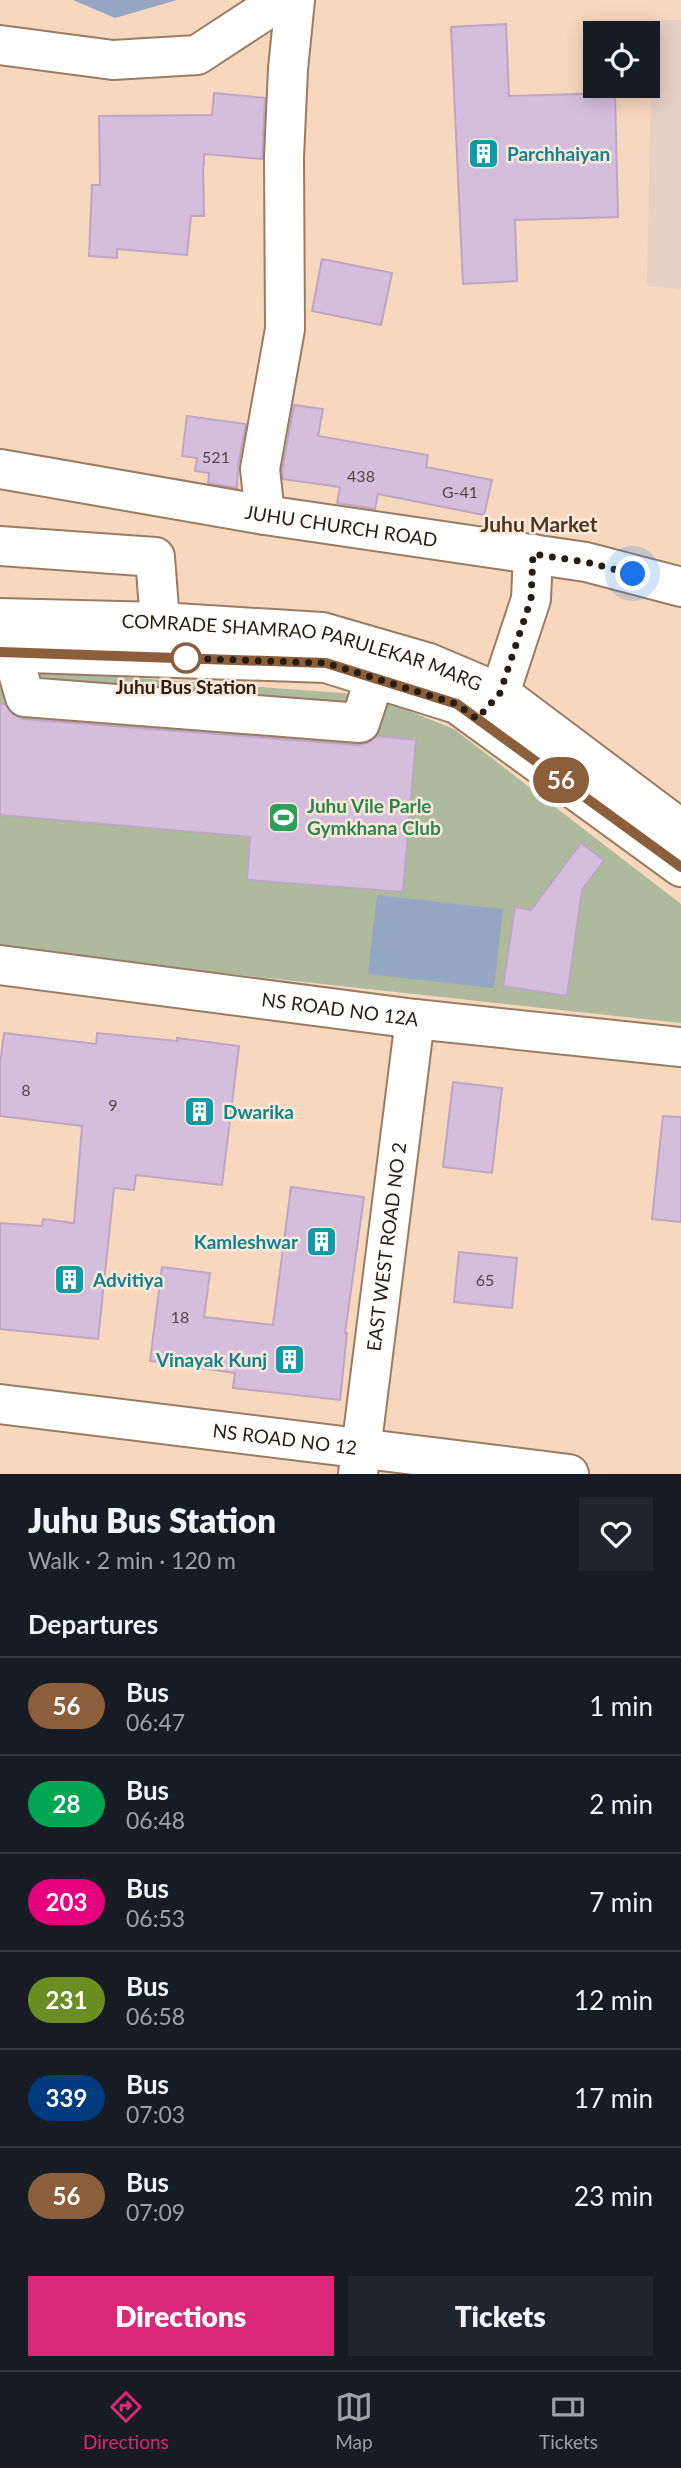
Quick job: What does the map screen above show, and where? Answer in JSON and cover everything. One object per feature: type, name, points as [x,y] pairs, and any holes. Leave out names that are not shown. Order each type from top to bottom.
[{"type":"street","points":[[0,45],[113,60],[197,55],[281,0]]},
{"type":"street","points":[[265,515],[260,469],[285,329],[284,157],[288,69],[295,0]]},
{"type":"street","name":"JUHU CHURCH ROAD","points":[[0,469],[265,515],[586,562],[681,587]]},
{"type":"street","points":[[0,546],[155,557],[157,640]]},
{"type":"street","points":[[489,706],[531,599],[533,554]]},
{"type":"street","name":"COMRADE SHAMRAO PARULEKAR MARG","points":[[4,641],[157,640],[322,632],[429,663],[489,706],[681,829]]},
{"type":"street","name":"COMRADE SHAMRAO PARULEKAR MARG","points":[[157,640],[326,663],[457,704],[489,706],[681,867]]},
{"type":"street","points":[[4,641],[25,697],[360,723],[375,678]]},
{"type":"street","name":"NS ROAD NO 12A","points":[[0,965],[415,1019],[681,1047]]},
{"type":"street","name":"EAST WEST ROAD NO 2","points":[[360,1462],[415,1019]]},
{"type":"street","name":"NS ROAD NO 12","points":[[0,1404],[360,1462],[569,1474]]},
{"type":"shaded area","points":[[681,20],[681,289],[647,286],[651,98],[660,98],[660,21],[652,21]]},
{"type":"green space","name":"Juhu Vile Parle Gymkhana Club","points":[[0,668],[369,695],[454,729],[681,904],[681,1023],[0,949]]},
{"type":"water","points":[[73,0],[177,0],[115,18]]},
{"type":"water","points":[[377,895],[503,909],[494,988],[368,974]]},
{"type":"building","points":[[506,24],[509,96],[583,94],[583,98],[615,98],[618,217],[515,220],[517,281],[463,284],[451,27]]},
{"type":"building","points":[[214,93],[265,98],[262,159],[204,154],[204,216],[191,216],[187,255],[117,249],[117,258],[89,256],[92,185],[100,185],[99,116],[212,115]]},
{"type":"building","points":[[322,259],[392,273],[381,325],[312,311]]},
{"type":"building","points":[[294,405],[323,409],[318,436],[428,455],[426,467],[492,480],[484,515],[378,494],[375,509],[337,503],[340,487],[283,479],[282,470]]},
{"type":"building","points":[[187,416],[246,424],[237,488],[208,483],[209,473],[195,471],[197,458],[182,456]]},
{"type":"building","points":[[0,704],[5,704],[12,714],[23,719],[358,745],[368,743],[377,736],[416,740],[403,892],[247,880],[250,837],[0,815]]},
{"type":"building","points":[[581,843],[604,860],[582,890],[567,996],[503,986],[515,907],[531,910]]},
{"type":"building","points":[[4,1033],[96,1044],[97,1033],[177,1041],[177,1038],[239,1046],[222,1185],[136,1175],[134,1190],[114,1188],[98,1339],[0,1329],[0,1223],[42,1226],[43,1219],[74,1223],[82,1126],[0,1116],[0,1064]]},
{"type":"building","points":[[453,1082],[502,1088],[492,1173],[443,1167]]},
{"type":"building","points":[[663,1116],[681,1117],[681,1222],[652,1219]]},
{"type":"building","points":[[291,1187],[364,1197],[345,1333],[340,1400],[233,1388],[235,1373],[150,1361],[162,1267],[210,1273],[204,1317],[273,1325]]},
{"type":"building","points":[[459,1252],[517,1258],[512,1308],[454,1302]]},
{"type":"bus line","name":"56","points":[[0,652],[326,663],[457,704],[681,867]]},
{"type":"place","name":"Parchhaiyan","points":[[484,154]]},
{"type":"place","name":"Juhu Bus Station","points":[[186,658]]},
{"type":"place","name":"Juhu Vile Parle Gymkhana Club","points":[[284,817]]},
{"type":"place","name":"Dwarika","points":[[200,1112]]},
{"type":"place","name":"Kamleshwar","points":[[321,1242]]},
{"type":"place","name":"Advitiya","points":[[70,1280]]},
{"type":"place","name":"Vinayak Kunj","points":[[290,1360]]},
{"type":"district","name":"Juhu Market","points":[[539,525]]},
{"type":"route","points":[[186,658],[178,658],[326,663],[457,704],[477,719],[500,693],[531,599],[533,554],[586,562],[633,574]]}]
